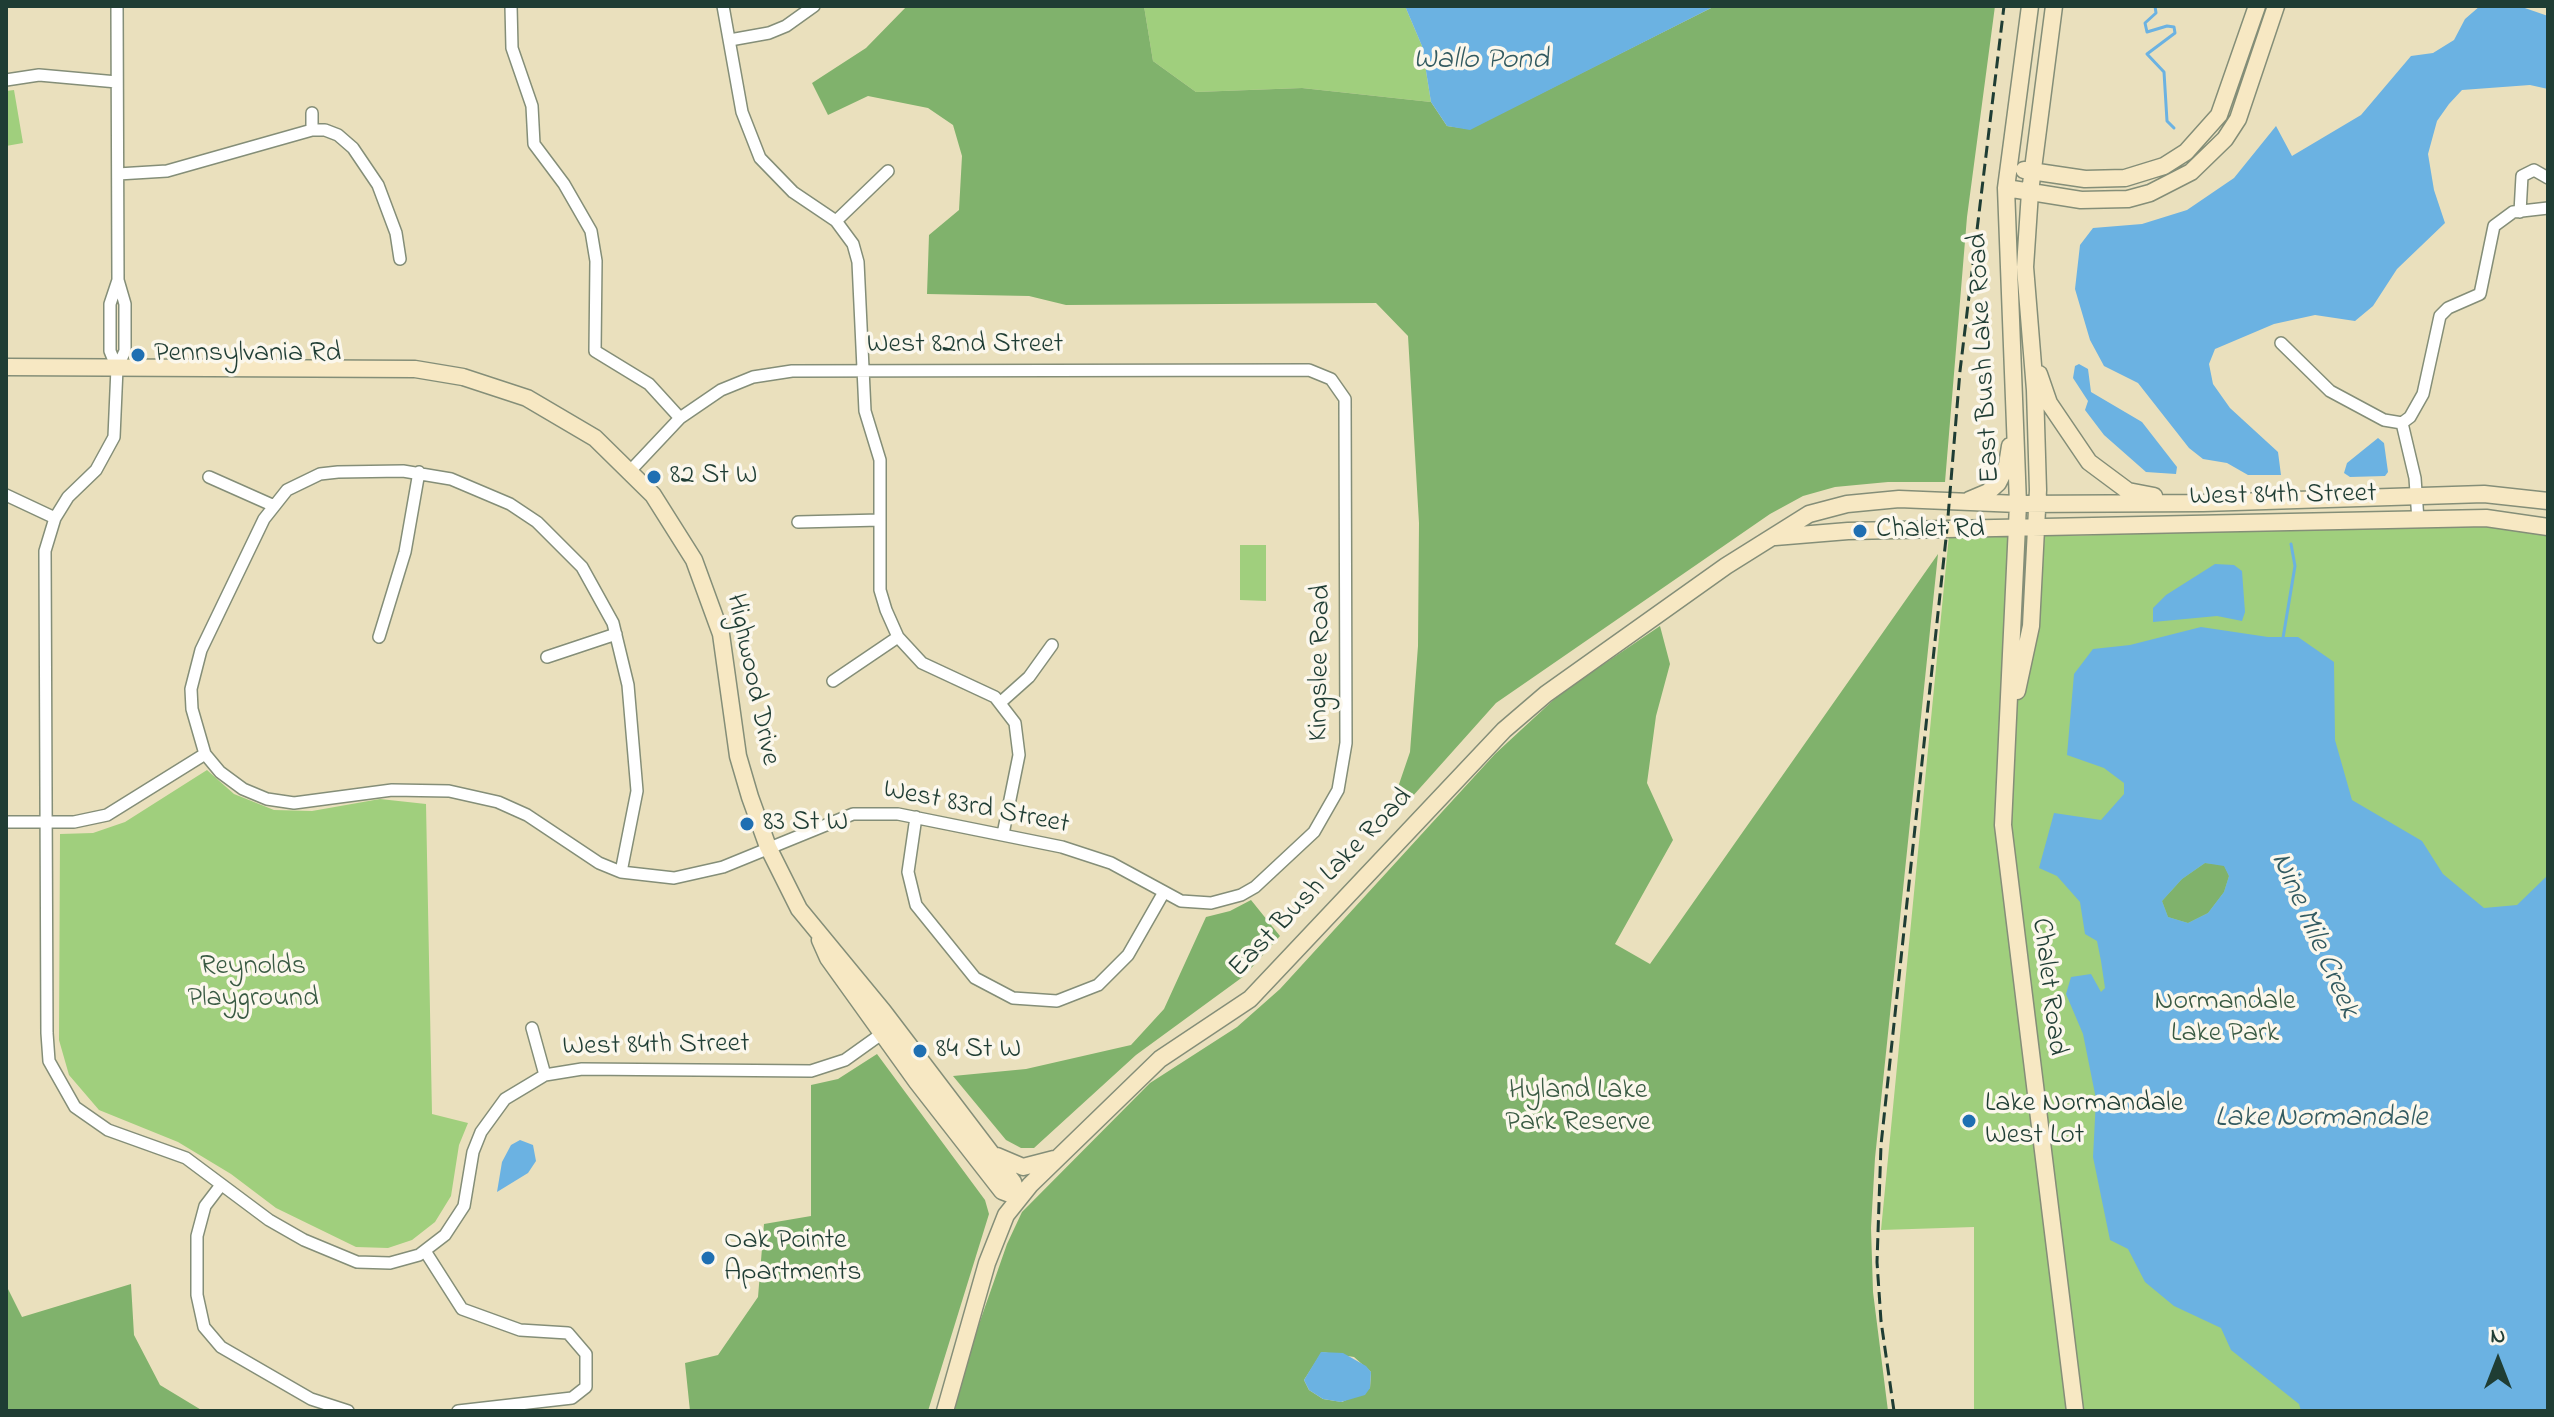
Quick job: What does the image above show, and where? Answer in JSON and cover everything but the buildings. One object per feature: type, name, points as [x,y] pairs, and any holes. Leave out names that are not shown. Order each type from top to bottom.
[{"type":"street","points":[[45,822],[45,551],[55,518],[68,497],[96,470],[114,437],[117,368],[125,351],[125,304],[118,280],[117,6]]},
{"type":"street","points":[[511,6],[512,48],[532,106],[534,144],[564,184],[591,231],[596,261],[595,351],[649,384],[680,418]]},
{"type":"street","points":[[723,6],[742,112],[760,158],[793,192],[836,221],[853,244],[858,262],[865,411],[880,460],[880,590],[898,637],[922,663],[940,675],[980,690],[1001,702],[1015,723],[1019,738],[1003,834]]},
{"type":"street","points":[[730,40],[786,26],[814,6]]},
{"type":"street","name":"East Bush Lake Road","points":[[945,1411],[987,1263],[1006,1215],[1018,1197],[1160,1059],[1250,999],[1504,730],[1546,694],[1726,566],[1809,514],[1847,504],[1899,499],[2018,504],[2006,188],[2030,6]]},
{"type":"street","name":"East Bush Lake Road","points":[[2037,504],[2032,357],[2024,290],[2030,192],[2054,6]]},
{"type":"street","points":[[2008,168],[2085,179],[2125,178],[2164,166],[2186,152],[2219,115],[2257,6]]},
{"type":"street","points":[[2006,188],[2081,200],[2128,199],[2150,193],[2191,172],[2225,139],[2238,119],[2276,6]]},
{"type":"street","points":[[6,80],[50,75],[117,82]]},
{"type":"street","points":[[312,113],[312,130]]},
{"type":"street","points":[[118,174],[167,171],[312,130],[338,135],[367,167],[389,209],[400,259]]},
{"type":"street","points":[[2520,212],[2522,176],[2534,170],[2548,178]]},
{"type":"street","points":[[836,221],[888,171]]},
{"type":"street","points":[[2281,343],[2330,391],[2384,420],[2402,423],[2410,417],[2423,394],[2440,316],[2448,308],[2480,294],[2494,226],[2503,218],[2520,212],[2548,208]]},
{"type":"street","points":[[2032,357],[2049,403],[2089,462],[2128,491],[2203,503]]},
{"type":"street","name":"Highwood Drive","points":[[6,367],[380,368],[463,377],[527,398],[595,438],[631,470],[675,525],[709,596],[721,634],[738,756],[768,847],[799,909],[818,934],[828,958],[990,1151],[1013,1182],[1018,1197]]},
{"type":"street","name":"West 82nd Street","points":[[631,470],[680,418],[721,390],[753,377],[792,371],[1309,370],[1331,379]]},
{"type":"street","name":"Kingslee Road","points":[[1226,900],[1255,887],[1314,832],[1328,812],[1344,767],[1345,399],[1331,379]]},
{"type":"street","points":[[1966,502],[1988,492],[2002,475],[2015,421]]},
{"type":"street","points":[[2402,423],[2418,520]]},
{"type":"street","points":[[379,637],[405,552],[419,472]]},
{"type":"street","points":[[6,822],[74,822],[107,815],[205,754],[192,709],[194,669],[272,505],[287,490],[320,474],[419,472],[481,489],[537,522],[582,567],[599,594],[616,634],[628,685],[637,762],[634,820],[621,872]]},
{"type":"street","points":[[209,477],[272,505]]},
{"type":"street","points":[[6,495],[55,518]]},
{"type":"street","name":"West 84th Street","points":[[2018,504],[2203,503],[2415,495],[2500,495],[2548,501]]},
{"type":"street","name":"Chalet Road","points":[[2018,504],[2010,711],[2003,801],[2004,848],[2075,1411]]},
{"type":"street","name":"Chalet Road","points":[[2010,711],[2031,626],[2037,504]]},
{"type":"street","name":"West 84th Street","points":[[2018,530],[2500,519],[2548,527]]},
{"type":"street","points":[[798,522],[880,520]]},
{"type":"street","name":"East Bush Lake Road","points":[[1774,537],[1848,531],[2018,530]]},
{"type":"street","points":[[547,657],[616,634]]},
{"type":"street","points":[[833,681],[898,637]]},
{"type":"street","points":[[1001,702],[1029,677],[1052,645]]},
{"type":"street","name":"West 83rd Street","points":[[205,754],[220,772],[243,789],[294,803],[421,789],[449,791],[498,802],[527,815],[599,863],[648,878],[699,875],[853,814],[875,812],[1003,834],[1111,863],[1164,892],[1195,904],[1226,900]]},
{"type":"street","points":[[916,817],[908,872],[916,905],[975,978],[1013,998],[1057,1001],[1098,985],[1128,955],[1164,892]]},
{"type":"street","name":"West 84th Street","points":[[45,822],[49,1061],[75,1107],[108,1130],[186,1158],[304,1240],[357,1262],[390,1263],[425,1251],[445,1235],[464,1206],[473,1152],[492,1115],[522,1086],[545,1075],[582,1069],[811,1071],[845,1060],[888,1029]]},
{"type":"street","points":[[532,1028],[545,1075]]},
{"type":"street","name":"Highwood Drive","points":[[888,1029],[1002,1191],[1018,1197]]},
{"type":"street","points":[[990,1151],[1023,1167],[1060,1157]]},
{"type":"street","points":[[221,1185],[205,1206],[198,1225],[197,1295],[204,1327],[221,1347],[311,1399],[348,1411]]},
{"type":"street","points":[[425,1251],[462,1309],[520,1330],[568,1333],[586,1354],[586,1387],[572,1398],[458,1411]]},
{"type":"green space","points":[[907,6],[1144,6],[1153,61],[1196,92],[1302,88],[1431,102],[1447,126],[1470,129],[1715,6],[1995,6],[1967,217],[1945,482],[1888,482],[1835,487],[1803,496],[1770,514],[1496,703],[1403,807],[1396,793],[1410,752],[1418,646],[1419,523],[1408,336],[1376,303],[1066,305],[1029,296],[927,294],[929,235],[959,210],[962,156],[953,125],[928,108],[868,96],[828,115],[812,83],[866,48]]},
{"type":"green space","points":[[1144,6],[1405,6],[1422,46],[1431,102],[1302,88],[1196,92],[1153,61]]},
{"type":"green space","points":[[14,90],[23,143],[6,146],[6,91]]},
{"type":"green space","name":"Normandale Lake Park","points":[[2490,523],[2548,533],[2548,1411],[1974,1411],[1974,1227],[1881,1230],[1949,535],[2065,536]]},
{"type":"green space","points":[[1240,545],[1266,545],[1266,601],[1240,600]]},
{"type":"green space","name":"Hyland Lake Park Reserve","points":[[1938,554],[1875,1158],[1871,1228],[1873,1292],[1888,1411],[953,1411],[971,1347],[1007,1244],[1022,1212],[1150,1083],[1237,1027],[1280,989],[1495,754],[1561,693],[1660,626],[1670,664],[1656,716],[1647,783],[1673,840],[1615,944],[1650,964]],"holes":[[[1322,1352],[1354,1357],[1371,1372],[1370,1388],[1342,1402],[1323,1399],[1309,1390],[1304,1380]]]},
{"type":"green space","name":"Reynolds Playground","points":[[207,770],[234,794],[274,810],[312,811],[380,799],[426,804],[432,1114],[468,1123],[459,1145],[451,1196],[435,1222],[412,1240],[388,1248],[356,1247],[276,1208],[231,1174],[178,1142],[99,1110],[69,1075],[59,1040],[60,834],[93,833],[125,822]]},
{"type":"green space","points":[[2205,863],[2224,865],[2229,876],[2224,892],[2208,913],[2188,923],[2168,917],[2162,901],[2182,879]]},
{"type":"green space","points":[[1251,900],[1280,936],[1244,976],[1136,1055],[1034,1148],[1021,1148],[1006,1140],[953,1076],[1026,1069],[1131,1045],[1164,1009],[1206,917],[1230,911]]},
{"type":"green space","points":[[877,1054],[985,1200],[989,1214],[928,1411],[690,1411],[685,1363],[718,1355],[758,1297],[764,1224],[811,1216],[811,1085],[838,1079]]},
{"type":"green space","points":[[131,1284],[134,1335],[160,1385],[203,1411],[6,1411],[6,1285],[22,1317]]},
{"type":"water","name":"Wallo Pond","points":[[1405,6],[1715,6],[1470,130],[1447,126],[1431,102],[1422,46]]},
{"type":"water","points":[[2480,6],[2519,6],[2548,16],[2548,89],[2530,85],[2462,90],[2449,104],[2437,121],[2428,154],[2434,190],[2445,223],[2397,269],[2373,306],[2355,321],[2315,315],[2274,324],[2215,349],[2209,364],[2213,384],[2230,408],[2278,452],[2281,475],[2248,475],[2227,463],[2203,459],[2189,448],[2138,383],[2104,366],[2090,340],[2075,289],[2080,245],[2093,228],[2142,224],[2187,210],[2234,178],[2276,126],[2292,156],[2361,115],[2411,56],[2433,53],[2454,40],[2465,19]]},
{"type":"water","points":[[2079,364],[2088,369],[2091,392],[2142,422],[2177,467],[2176,474],[2146,472],[2104,435],[2085,410],[2088,401],[2073,378],[2075,366]]},
{"type":"water","points":[[2378,438],[2384,443],[2388,472],[2385,476],[2350,477],[2344,473],[2347,463]]},
{"type":"water","points":[[2215,564],[2234,565],[2242,571],[2245,612],[2242,621],[2217,616],[2153,622],[2153,608],[2166,595]]},
{"type":"water","name":"Lake Normandale","points":[[2201,627],[2268,637],[2298,637],[2334,662],[2335,740],[2352,800],[2422,841],[2443,874],[2484,908],[2517,905],[2548,875],[2548,1411],[2301,1411],[2299,1404],[2231,1350],[2221,1328],[2174,1306],[2145,1282],[2128,1249],[2110,1240],[2093,1157],[2096,1099],[2083,1034],[2066,994],[2071,977],[2091,974],[2101,992],[2105,988],[2101,961],[2097,941],[2085,934],[2080,902],[2057,876],[2039,868],[2054,813],[2101,820],[2124,794],[2124,783],[2104,768],[2067,755],[2074,674],[2093,649],[2130,645]],"holes":[[[2205,863],[2224,866],[2229,876],[2224,892],[2208,913],[2188,923],[2168,917],[2162,901],[2182,879]]]},
{"type":"water","points":[[520,1140],[533,1145],[536,1161],[528,1173],[497,1192],[502,1162],[511,1145]]},
{"type":"water","points":[[1321,1352],[1343,1353],[1366,1366],[1371,1372],[1370,1388],[1365,1395],[1341,1402],[1323,1399],[1309,1390],[1304,1380]]},
{"type":"waterway","points":[[2155,6],[2156,13],[2145,23],[2147,32],[2167,26],[2174,27],[2175,33],[2147,54],[2164,72],[2167,121],[2174,128]]},
{"type":"waterway","name":"Nine Mile Creek","points":[[2283,638],[2295,566],[2291,544]]},
{"type":"railway","points":[[1894,1411],[1881,1321],[1877,1262],[1881,1145],[1947,529],[1960,371],[2004,6]]},
{"type":"place","name":"Pennsylvania Rd","points":[[138,355]]},
{"type":"place","name":"82 St W","points":[[654,477]]},
{"type":"place","name":"Chalet Rd","points":[[1860,531]]},
{"type":"place","name":"83 St W","points":[[747,824]]},
{"type":"place","name":"84 St W","points":[[920,1051]]},
{"type":"place","name":"Lake Normandale West Lot","points":[[1969,1121]]},
{"type":"place","name":"Oak Pointe Apartments","points":[[708,1258]]}]
